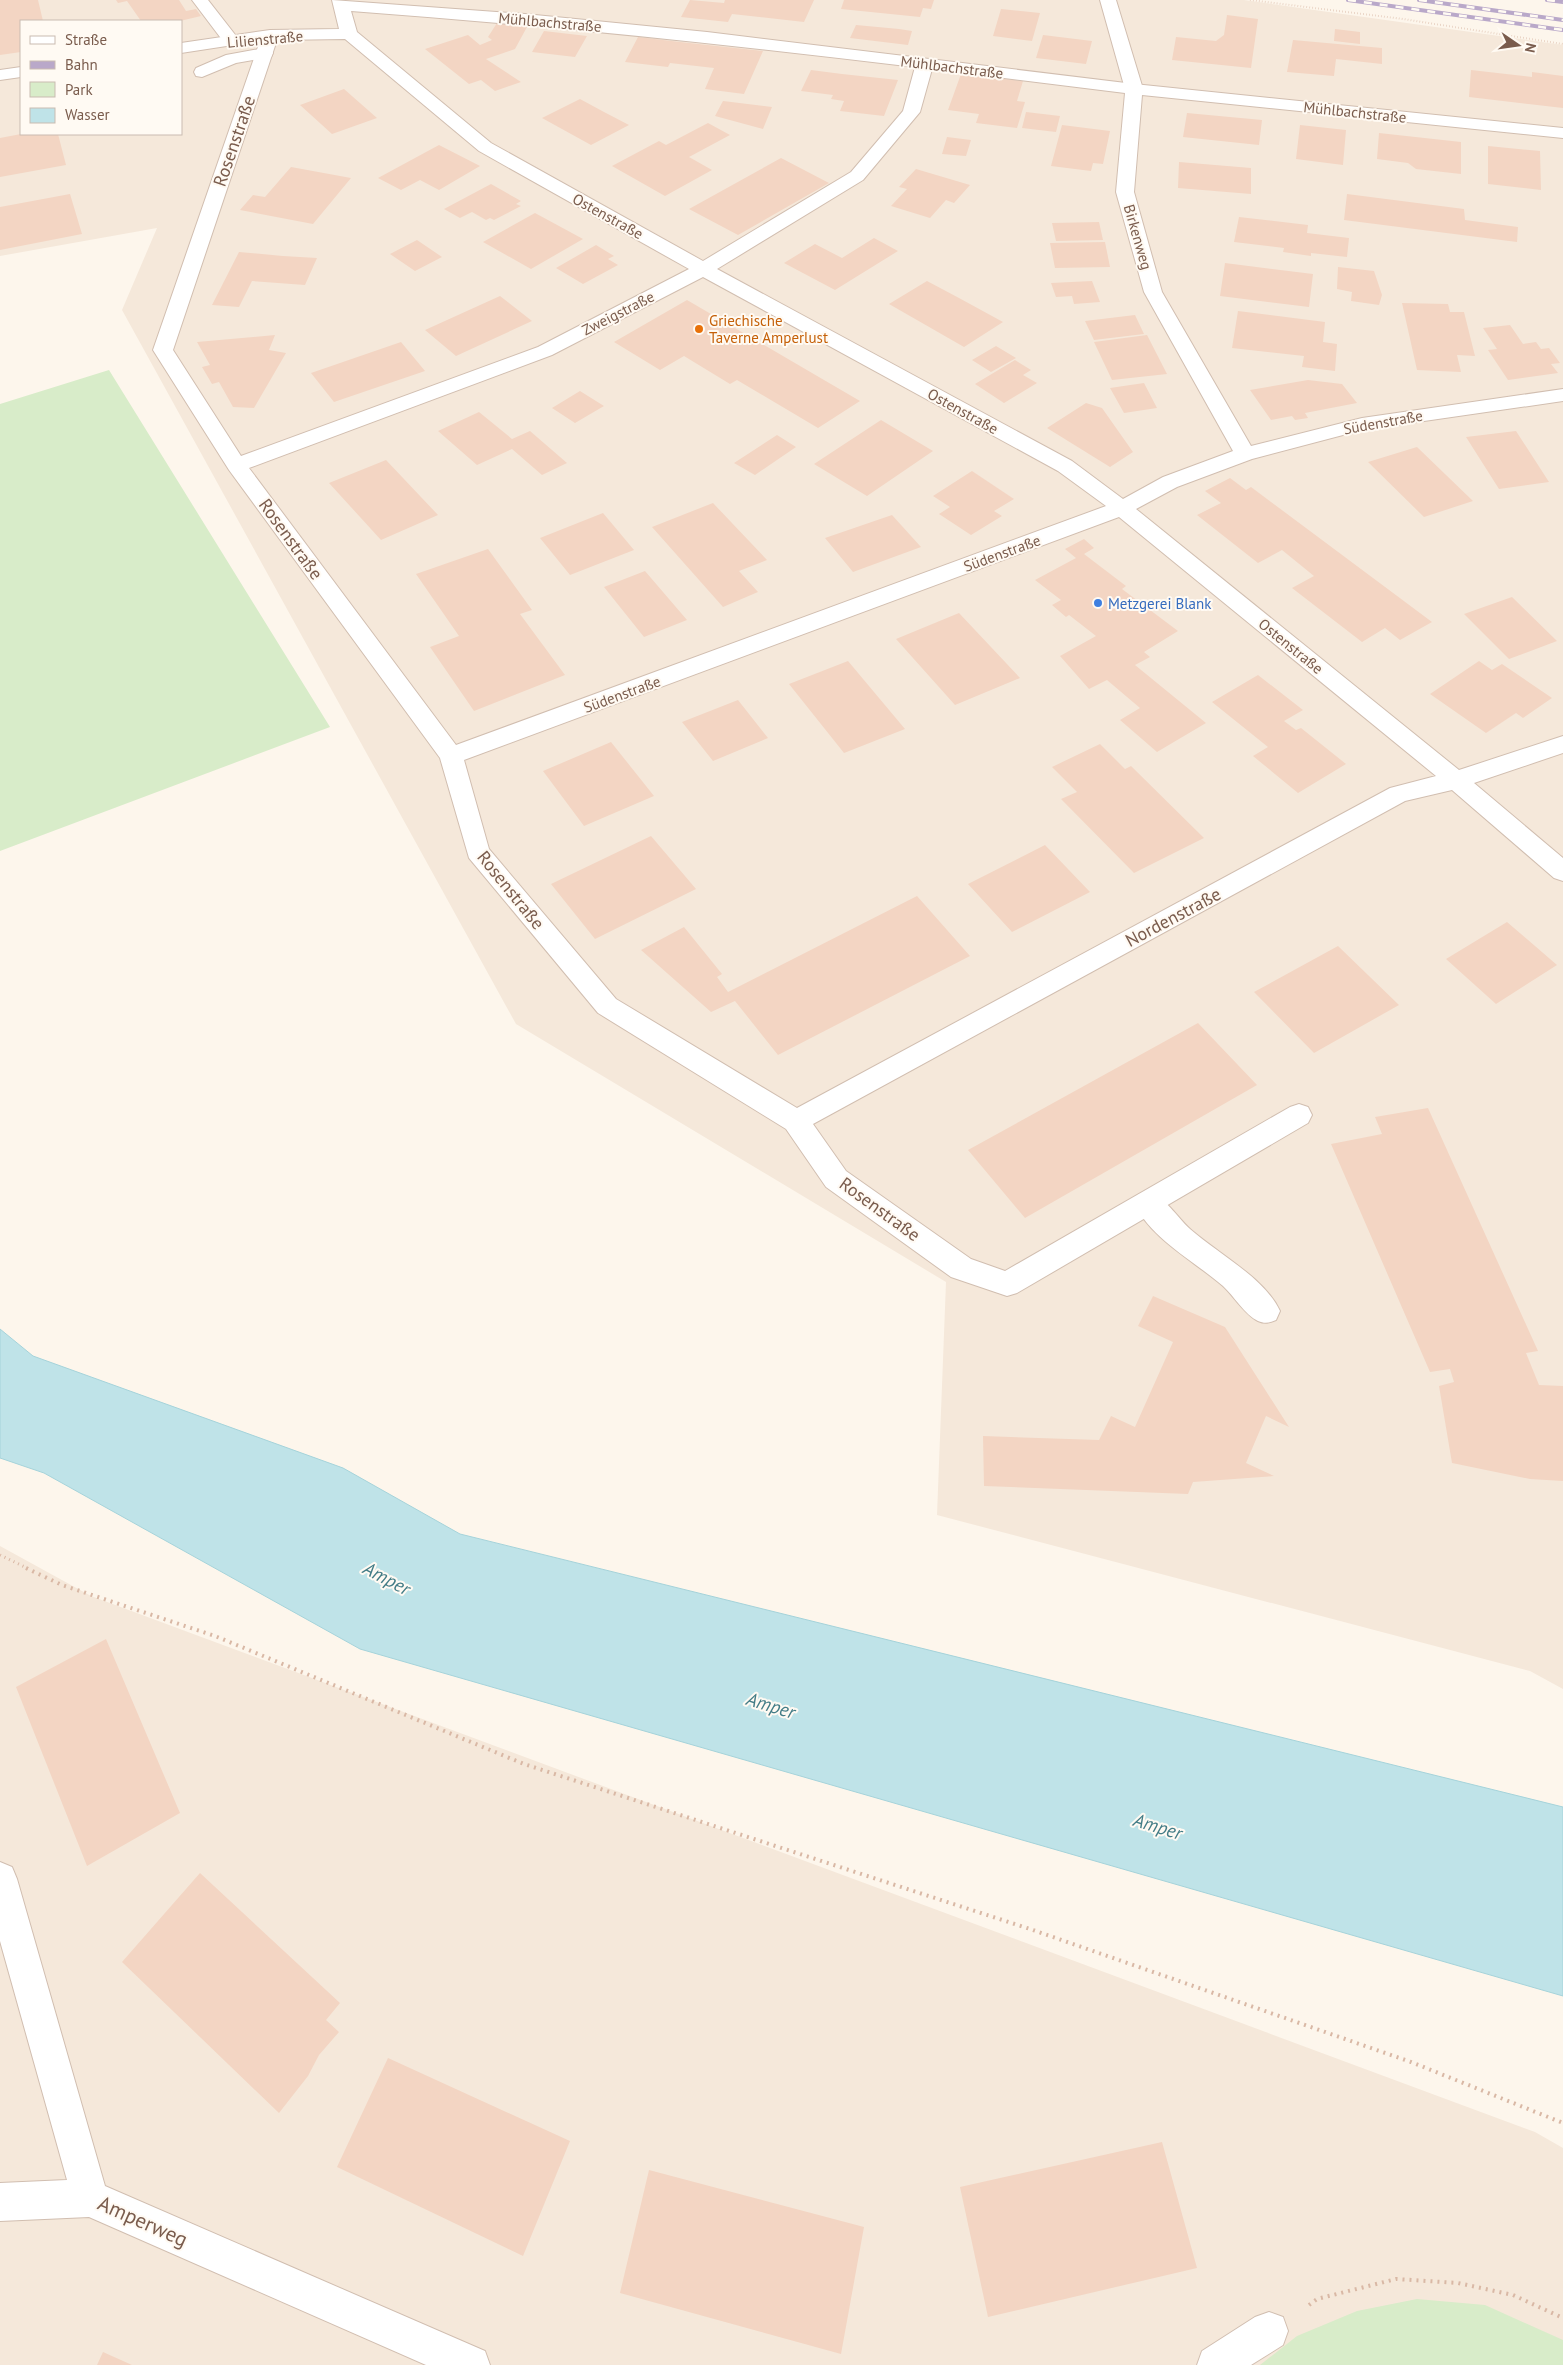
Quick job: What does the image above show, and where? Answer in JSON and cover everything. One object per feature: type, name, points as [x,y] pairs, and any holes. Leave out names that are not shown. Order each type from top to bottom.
[{"type":"street","points":[[200,0],[232,41]]},
{"type":"street","name":"Birkenweg","points":[[1108,0],[1134,89],[1125,192],[1153,292],[1245,454]]},
{"type":"street","points":[[340,2],[349,34]]},
{"type":"street","name":"Mühlbachstraße","points":[[340,2],[708,37],[1134,89],[1563,133]]},
{"type":"street","name":"Lilienstraße","points":[[182,48],[232,41],[267,44],[349,34]]},
{"type":"street","name":"Ostenstraße","points":[[349,34],[485,147],[703,269],[1065,466],[1122,508],[1456,780],[1563,872]]},
{"type":"street","points":[[202,72],[267,44]]},
{"type":"street","name":"Rosenstraße","points":[[267,44],[162,350],[236,465],[451,756],[478,852],[607,1006],[796,1121],[836,1179],[961,1268],[1007,1284],[1299,1115]]},
{"type":"street","name":"Zweigstraße","points":[[236,465],[545,351],[703,269],[857,176],[911,112],[925,63]]},
{"type":"street","points":[[0,75],[20,72]]},
{"type":"street","name":"Südenstraße","points":[[451,756],[1122,508],[1170,482],[1245,454],[1362,424],[1563,395]]},
{"type":"street","name":"Nordenstraße","points":[[796,1121],[1398,794],[1456,780],[1563,744]]},
{"type":"street","points":[[1148,1203],[1180,1236],[1232,1277],[1266,1311]]},
{"type":"street","name":"Amperweg","points":[[0,1879],[90,2198],[472,2365]]},
{"type":"street","points":[[0,2202],[90,2198]]},
{"type":"street","points":[[1216,2365],[1269,2332]]},
{"type":"path","points":[[1250,0],[1402,19],[1563,44]]},
{"type":"path","points":[[0,1555],[62,1586],[215,1636],[524,1764],[1030,1929],[1411,2062],[1563,2122]]},
{"type":"path","points":[[1269,2332],[1317,2299],[1396,2279],[1458,2283],[1513,2295],[1563,2318]]},
{"type":"shaded area","points":[[0,0],[1244,0],[1563,45],[1563,1689],[1530,1671],[937,1515],[946,1282],[516,1024],[122,310],[157,228],[0,256]]},
{"type":"shaded area","points":[[0,1546],[91,1596],[1535,2132],[1563,2148],[1563,2365],[0,2365]]},
{"type":"green space","points":[[109,370],[330,727],[0,851],[0,404]]},
{"type":"green space","points":[[1417,2299],[1485,2305],[1563,2340],[1563,2365],[1260,2365],[1297,2336],[1357,2311]]},
{"type":"water","name":"Amper","points":[[0,1329],[33,1356],[343,1468],[460,1534],[1563,1807],[1563,1996],[360,1649],[44,1473],[0,1458]]},
{"type":"building","points":[[0,0],[38,0],[43,20],[20,20],[20,52],[0,55]]},
{"type":"building","points":[[116,0],[179,0],[186,11],[196,9],[201,16],[182,21],[140,20],[127,1],[118,3]]},
{"type":"building","points":[[690,0],[724,3],[725,0],[814,0],[804,22],[732,14],[728,22],[681,17]]},
{"type":"building","points":[[844,0],[934,0],[931,9],[923,8],[920,17],[841,9]]},
{"type":"building","points":[[1001,9],[1040,13],[1032,41],[993,36]]},
{"type":"building","points":[[1227,15],[1258,19],[1251,68],[1172,60],[1176,37],[1216,41],[1224,35]]},
{"type":"building","points":[[497,23],[527,27],[515,49],[486,59],[521,82],[495,91],[481,80],[469,84],[425,49],[468,35],[480,45],[492,40],[488,37]]},
{"type":"building","points":[[856,25],[912,31],[908,45],[850,38]]},
{"type":"building","points":[[1335,29],[1360,32],[1360,44],[1334,41]]},
{"type":"building","points":[[544,31],[587,36],[575,57],[532,52]]},
{"type":"building","points":[[1043,35],[1092,41],[1086,64],[1036,58]]},
{"type":"building","points":[[638,37],[763,51],[744,94],[705,89],[714,68],[670,63],[668,67],[625,62]]},
{"type":"building","points":[[1293,40],[1382,48],[1382,64],[1336,59],[1334,76],[1287,72]]},
{"type":"building","points":[[811,70],[898,80],[884,116],[840,111],[844,101],[831,99],[833,95],[801,91]]},
{"type":"building","points":[[1471,70],[1532,77],[1532,72],[1563,76],[1563,108],[1469,97]]},
{"type":"building","points":[[961,74],[1023,81],[1017,101],[1025,102],[1017,128],[976,123],[979,114],[948,110]]},
{"type":"building","points":[[344,89],[377,118],[332,134],[300,105]]},
{"type":"building","points":[[580,99],[629,125],[591,145],[542,118]]},
{"type":"building","points":[[723,101],[772,107],[763,129],[715,116]]},
{"type":"building","points":[[1026,112],[1060,116],[1056,132],[1022,128]]},
{"type":"building","points":[[1187,113],[1262,120],[1259,145],[1183,137]]},
{"type":"building","points":[[708,123],[730,135],[689,157],[712,170],[665,196],[612,166],[659,141],[666,145]]},
{"type":"building","points":[[1062,125],[1110,131],[1103,164],[1093,163],[1091,171],[1051,166]]},
{"type":"building","points":[[1300,125],[1346,130],[1343,165],[1296,159]]},
{"type":"building","points":[[1379,133],[1461,142],[1461,174],[1416,169],[1408,163],[1377,159]]},
{"type":"building","points":[[20,134],[58,135],[66,165],[0,177],[0,138]]},
{"type":"building","points":[[947,137],[971,140],[966,156],[942,154]]},
{"type":"building","points":[[439,145],[480,166],[439,190],[420,180],[401,190],[378,178]]},
{"type":"building","points":[[1488,146],[1540,151],[1541,190],[1488,184]]},
{"type":"building","points":[[781,158],[829,183],[738,235],[689,209]]},
{"type":"building","points":[[1179,162],[1251,168],[1251,194],[1178,188]]},
{"type":"building","points":[[291,167],[351,178],[313,224],[240,210],[253,195],[265,197]]},
{"type":"building","points":[[916,169],[970,185],[954,203],[946,200],[930,218],[891,206],[907,189],[899,187]]},
{"type":"building","points":[[491,184],[521,201],[516,204],[521,206],[494,220],[490,218],[486,220],[472,212],[460,218],[444,209]]},
{"type":"building","points":[[70,194],[82,234],[0,250],[0,207]]},
{"type":"building","points":[[1347,194],[1464,209],[1465,220],[1518,227],[1517,242],[1344,220]]},
{"type":"building","points":[[535,213],[583,239],[531,269],[483,242]]},
{"type":"building","points":[[1239,217],[1308,225],[1307,233],[1349,238],[1347,257],[1311,253],[1311,256],[1283,252],[1284,248],[1234,242]]},
{"type":"building","points":[[1099,222],[1103,240],[1056,241],[1052,223]]},
{"type":"building","points":[[874,238],[898,251],[835,290],[784,263],[815,244],[842,258]]},
{"type":"building","points":[[417,240],[442,257],[415,271],[390,254]]},
{"type":"building","points":[[1105,242],[1110,267],[1055,268],[1050,243]]},
{"type":"building","points":[[596,245],[614,256],[608,259],[618,265],[583,284],[556,268]]},
{"type":"building","points":[[239,252],[317,258],[305,285],[252,281],[239,307],[212,305]]},
{"type":"building","points":[[1225,263],[1313,274],[1309,307],[1220,296]]},
{"type":"building","points":[[1338,267],[1374,271],[1382,295],[1379,305],[1351,301],[1352,292],[1337,289]]},
{"type":"building","points":[[927,281],[1003,322],[964,347],[889,304]]},
{"type":"building","points":[[1092,281],[1100,302],[1074,304],[1072,296],[1056,297],[1051,283]]},
{"type":"building","points":[[500,296],[532,321],[456,356],[425,330]]},
{"type":"building","points":[[687,300],[860,401],[818,428],[737,380],[730,384],[684,356],[660,370],[614,342]]},
{"type":"building","points":[[1402,303],[1448,304],[1450,312],[1464,312],[1475,356],[1457,355],[1461,372],[1417,370]]},
{"type":"building","points":[[1238,311],[1325,322],[1323,342],[1337,344],[1335,371],[1302,367],[1304,356],[1232,348]]},
{"type":"building","points":[[1135,315],[1144,334],[1094,340],[1085,321]]},
{"type":"building","points":[[1510,325],[1523,344],[1536,342],[1541,349],[1549,348],[1560,363],[1551,364],[1558,373],[1508,380],[1488,350],[1497,349],[1483,328]]},
{"type":"building","points":[[275,335],[269,350],[286,353],[254,408],[233,407],[219,382],[212,384],[202,367],[210,365],[197,342]]},
{"type":"building","points":[[1147,335],[1167,374],[1112,380],[1094,342]]},
{"type":"building","points":[[401,342],[425,371],[334,402],[311,373]]},
{"type":"building","points":[[996,346],[1016,358],[991,372],[972,360]]},
{"type":"building","points":[[1015,360],[1031,370],[1023,375],[1037,383],[1004,403],[975,384]]},
{"type":"building","points":[[1308,380],[1342,384],[1357,403],[1305,413],[1308,418],[1295,420],[1292,416],[1271,420],[1250,390]]},
{"type":"building","points":[[1144,383],[1157,408],[1124,413],[1110,388]]},
{"type":"building","points":[[580,391],[604,406],[575,423],[552,408]]},
{"type":"building","points":[[1086,403],[1102,408],[1133,452],[1110,467],[1047,428]]},
{"type":"building","points":[[479,412],[512,439],[530,431],[567,463],[542,475],[512,449],[477,465],[438,431]]},
{"type":"building","points":[[881,420],[933,451],[867,496],[814,464]]},
{"type":"building","points":[[1516,431],[1549,482],[1499,489],[1466,437]]},
{"type":"building","points":[[777,435],[796,447],[755,475],[734,463]]},
{"type":"building","points":[[1417,447],[1473,501],[1424,517],[1368,462]]},
{"type":"building","points":[[386,460],[438,515],[381,540],[329,483]]},
{"type":"building","points":[[972,471],[1014,499],[994,511],[1002,516],[971,535],[939,514],[950,507],[933,496]]},
{"type":"building","points":[[1230,478],[1246,490],[1251,487],[1432,622],[1400,640],[1385,628],[1362,642],[1292,588],[1314,576],[1282,550],[1258,563],[1197,515],[1221,503],[1205,491]]},
{"type":"building","points":[[713,503],[767,560],[739,571],[758,592],[723,607],[652,527]]},
{"type":"building","points":[[603,513],[634,550],[570,575],[540,538]]},
{"type":"building","points":[[892,515],[921,547],[853,572],[825,538]]},
{"type":"building","points":[[1084,539],[1094,548],[1084,554],[1126,586],[1122,589],[1178,631],[1144,652],[1150,657],[1135,665],[1206,723],[1157,752],[1120,720],[1140,708],[1107,680],[1089,689],[1060,656],[1096,636],[1069,615],[1066,617],[1052,605],[1061,600],[1035,580],[1076,558],[1065,549]]},
{"type":"building","points":[[488,549],[532,610],[520,614],[565,675],[474,711],[430,647],[459,636],[416,574]]},
{"type":"building","points":[[645,571],[687,620],[644,637],[604,587]]},
{"type":"building","points":[[1512,597],[1557,641],[1509,659],[1464,614]]},
{"type":"building","points":[[959,613],[1020,678],[955,705],[896,639]]},
{"type":"building","points":[[848,661],[905,729],[844,753],[789,684]]},
{"type":"building","points":[[1479,661],[1492,670],[1502,664],[1552,698],[1523,718],[1516,713],[1486,733],[1430,694]]},
{"type":"building","points":[[1258,675],[1303,710],[1284,721],[1296,730],[1301,728],[1346,764],[1298,793],[1253,756],[1268,747],[1212,702]]},
{"type":"building","points":[[738,700],[768,738],[713,761],[682,722]]},
{"type":"building","points":[[611,742],[654,796],[584,826],[543,771]]},
{"type":"building","points":[[1100,744],[1125,769],[1131,766],[1204,838],[1134,873],[1061,799],[1077,792],[1052,767]]},
{"type":"building","points":[[651,836],[696,889],[595,939],[551,884]]},
{"type":"building","points":[[1045,845],[1090,892],[1012,932],[968,884]]},
{"type":"building","points":[[917,896],[970,956],[778,1055],[735,1001],[711,1012],[641,950],[684,927],[722,974],[717,977],[728,992]]},
{"type":"building","points":[[1507,922],[1557,965],[1496,1004],[1446,959]]},
{"type":"building","points":[[1338,946],[1399,1005],[1314,1053],[1254,992]]},
{"type":"building","points":[[1198,1023],[1257,1085],[1025,1218],[968,1150]]},
{"type":"building","points":[[1428,1108],[1538,1351],[1526,1353],[1539,1385],[1563,1386],[1563,1481],[1530,1479],[1452,1463],[1439,1386],[1454,1382],[1450,1369],[1430,1372],[1331,1144],[1382,1134],[1375,1117]]},
{"type":"building","points":[[1153,1296],[1225,1327],[1289,1427],[1266,1416],[1246,1463],[1274,1476],[1193,1482],[1188,1494],[984,1486],[983,1436],[1099,1440],[1111,1416],[1135,1427],[1173,1342],[1138,1326]]},
{"type":"building","points":[[106,1639],[180,1813],[87,1866],[16,1687]]},
{"type":"building","points":[[200,1873],[340,2003],[326,2020],[339,2032],[319,2055],[308,2076],[279,2113],[122,1962]]},
{"type":"building","points":[[388,2058],[570,2141],[523,2256],[337,2167]]},
{"type":"building","points":[[1162,2142],[1197,2268],[988,2317],[960,2187]]},
{"type":"building","points":[[649,2170],[864,2227],[841,2354],[620,2293]]},
{"type":"building","points":[[103,2352],[132,2365],[97,2365]]},
{"type":"railway","points":[[1348,0],[1563,30]]},
{"type":"railway","points":[[1419,0],[1563,20]]},
{"type":"railway","points":[[1547,0],[1563,2]]},
{"type":"place","name":"Griechische Taverne Amperlust","points":[[699,329]]},
{"type":"place","name":"Metzgerei Blank","points":[[1098,603]]}]
